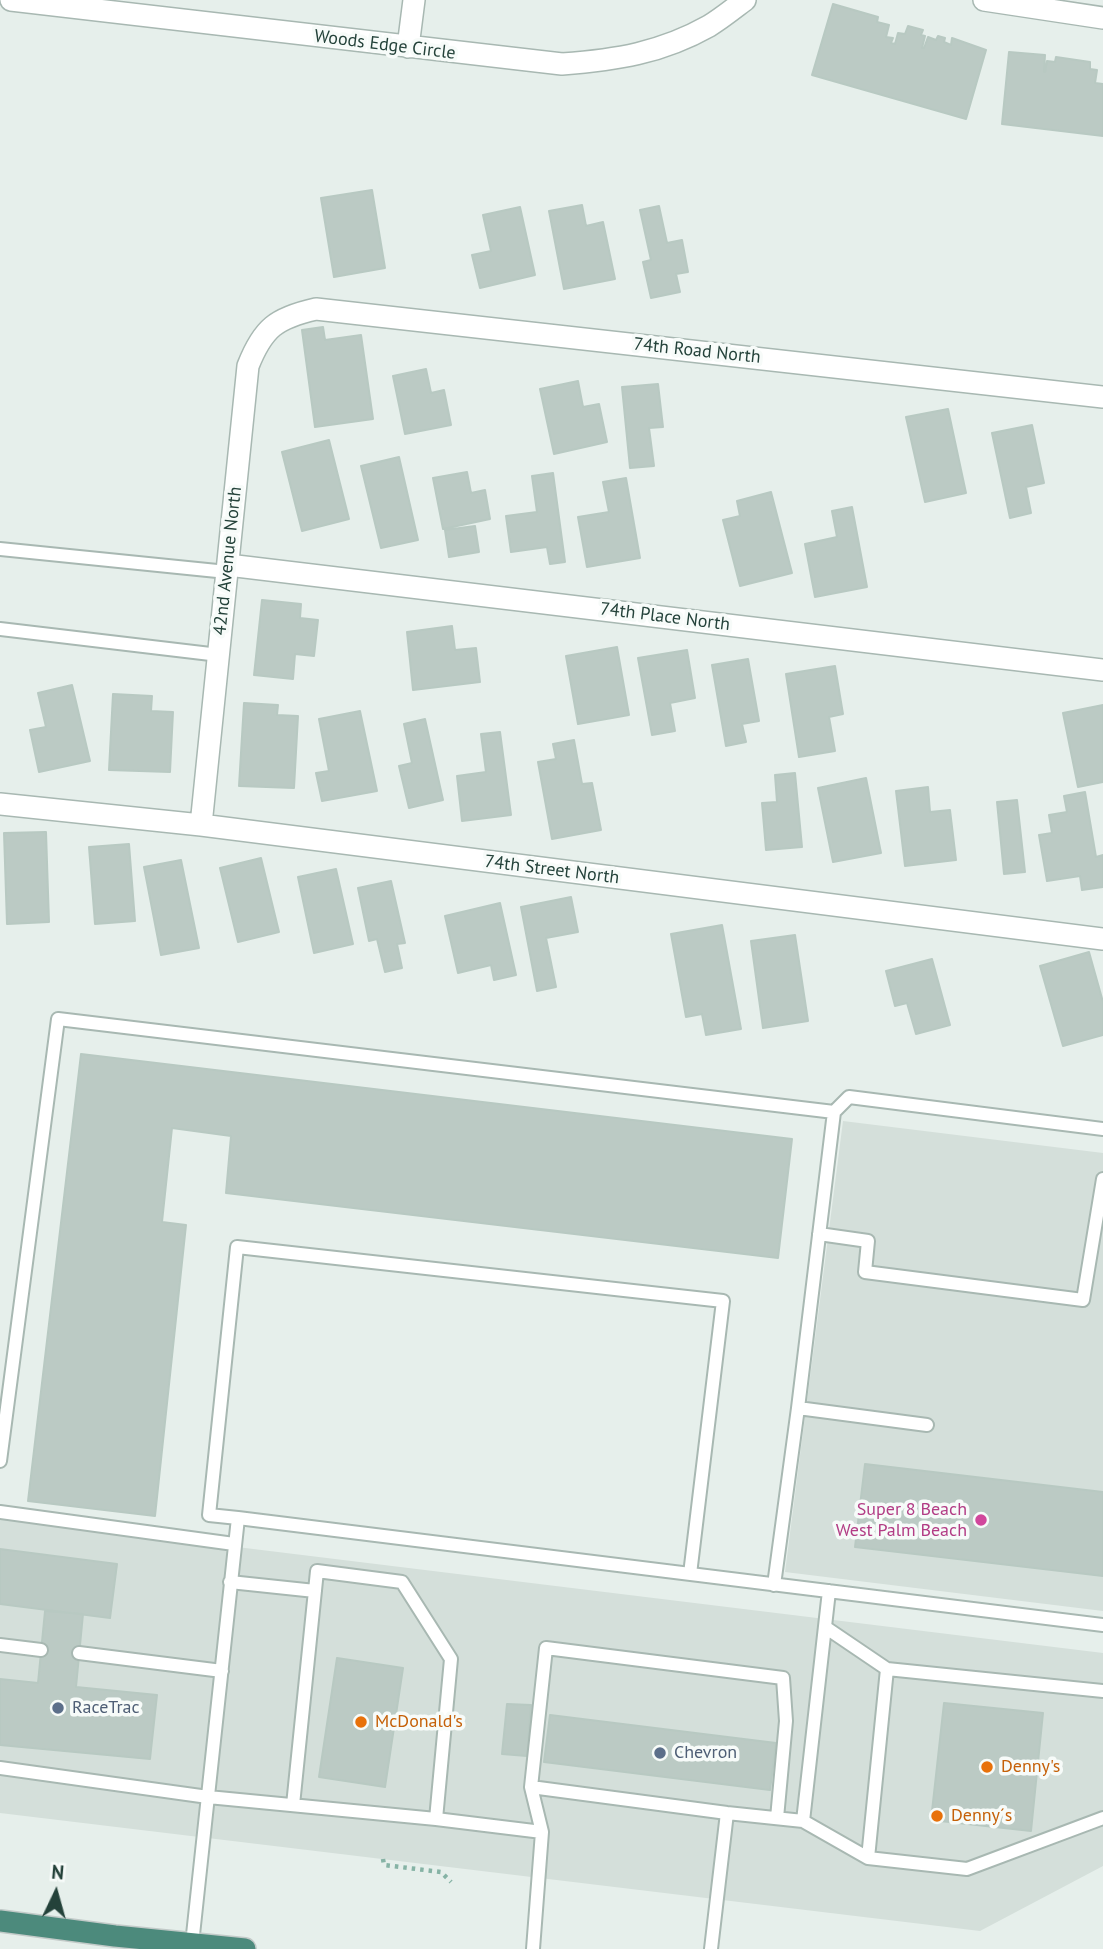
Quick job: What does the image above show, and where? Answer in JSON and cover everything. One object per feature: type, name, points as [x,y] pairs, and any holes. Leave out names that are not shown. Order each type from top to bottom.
[{"type":"highway","points":[[0,1921],[189,1946],[246,1949]]},
{"type":"street","name":"Woods Edge Circle","points":[[11,0],[562,64],[607,61],[651,52],[712,24],[745,0]]},
{"type":"street","points":[[408,47],[414,0]]},
{"type":"street","points":[[984,0],[1012,2],[1103,18]]},
{"type":"street","name":"74th Road North","points":[[291,315],[316,309],[1103,397]]},
{"type":"street","name":"42nd Avenue North","points":[[201,825],[248,366],[257,345],[272,327],[291,315]]},
{"type":"street","name":"74th Place North","points":[[227,569],[1103,670]]},
{"type":"street","name":"74th Street North","points":[[0,804],[201,825],[1103,939]]},
{"type":"lane","points":[[0,549],[227,569]]},
{"type":"lane","points":[[0,629],[219,655]]},
{"type":"lane","points":[[0,1461],[58,1019],[834,1112]]},
{"type":"lane","points":[[774,1585],[834,1112],[849,1097],[1103,1129]]},
{"type":"lane","points":[[819,1234],[867,1241],[865,1272],[1083,1300],[1103,1179]]},
{"type":"lane","points":[[690,1574],[723,1301],[237,1247],[209,1515],[1103,1625]]},
{"type":"lane","points":[[798,1408],[927,1424]]},
{"type":"lane","points":[[0,1511],[234,1544]]},
{"type":"lane","points":[[189,1946],[238,1518]]},
{"type":"lane","points":[[293,1805],[317,1571],[402,1582],[451,1659],[436,1819]]},
{"type":"lane","points":[[230,1582],[315,1591]]},
{"type":"lane","points":[[803,1821],[829,1591]]},
{"type":"lane","points":[[825,1627],[887,1669],[1103,1690]]},
{"type":"lane","points":[[0,1645],[41,1650]]},
{"type":"lane","points":[[533,1949],[542,1832],[531,1787],[546,1648],[783,1678],[786,1721],[776,1818]]},
{"type":"lane","points":[[79,1653],[222,1671]]},
{"type":"lane","points":[[868,1858],[887,1669]]},
{"type":"lane","points":[[0,1768],[208,1797],[542,1832]]},
{"type":"lane","points":[[531,1787],[803,1821],[868,1858],[967,1869],[1103,1818]]},
{"type":"lane","points":[[711,1949],[727,1813]]},
{"type":"path","points":[[383,1859],[384,1865],[441,1871],[452,1882]]},
{"type":"shaded area","points":[[843,1121],[1103,1153],[1103,1611],[785,1572]]},
{"type":"shaded area","points":[[0,1518],[1103,1653],[1103,1866],[980,1931],[0,1813]]},
{"type":"building","points":[[833,4],[878,17],[877,22],[889,25],[886,37],[893,38],[891,43],[895,44],[898,33],[905,34],[908,26],[923,30],[921,35],[925,36],[922,48],[928,37],[936,40],[938,36],[945,38],[944,42],[951,45],[952,38],[986,50],[966,119],[812,75]]},
{"type":"building","points":[[1009,52],[1045,55],[1044,72],[1047,61],[1055,62],[1056,57],[1090,62],[1090,69],[1097,70],[1095,83],[1103,84],[1103,136],[1002,124]]},
{"type":"building","points":[[372,190],[385,268],[334,277],[321,198]]},
{"type":"building","points":[[582,205],[586,226],[603,222],[615,279],[564,289],[549,211]]},
{"type":"building","points":[[659,206],[667,243],[682,240],[688,272],[676,274],[680,292],[651,298],[643,262],[651,260],[640,210]]},
{"type":"building","points":[[520,207],[535,275],[480,288],[472,255],[491,251],[483,215]]},
{"type":"building","points":[[323,327],[325,340],[361,335],[373,419],[315,427],[302,330]]},
{"type":"building","points":[[426,369],[431,393],[444,390],[451,425],[405,434],[393,376]]},
{"type":"building","points":[[578,381],[583,407],[599,404],[607,442],[554,454],[540,389]]},
{"type":"building","points":[[658,384],[663,427],[649,428],[654,466],[630,468],[622,387]]},
{"type":"building","points":[[948,409],[966,493],[925,502],[906,417]]},
{"type":"building","points":[[1032,425],[1044,483],[1026,487],[1031,513],[1010,518],[992,433]]},
{"type":"building","points":[[329,440],[349,519],[302,531],[282,452]]},
{"type":"building","points":[[399,457],[418,540],[381,548],[361,466]]},
{"type":"building","points":[[467,472],[471,493],[485,490],[490,519],[443,529],[433,478]]},
{"type":"building","points":[[553,473],[565,562],[550,564],[547,547],[511,552],[506,516],[537,512],[532,476]]},
{"type":"building","points":[[626,478],[640,558],[587,567],[578,517],[609,512],[603,482]]},
{"type":"building","points":[[771,492],[792,573],[740,586],[723,520],[740,516],[737,501]]},
{"type":"building","points":[[852,507],[867,587],[815,597],[805,544],[837,537],[832,511]]},
{"type":"building","points":[[475,526],[479,552],[449,557],[445,530]]},
{"type":"building","points":[[262,600],[301,604],[300,618],[318,620],[314,656],[295,654],[293,679],[254,675]]},
{"type":"building","points":[[452,626],[455,650],[476,648],[480,682],[413,690],[407,632]]},
{"type":"building","points":[[617,647],[629,715],[578,724],[566,656]]},
{"type":"building","points":[[687,650],[695,698],[670,703],[675,731],[652,735],[638,658]]},
{"type":"building","points":[[748,659],[759,721],[742,724],[746,742],[726,746],[712,665]]},
{"type":"building","points":[[835,666],[843,714],[829,717],[835,751],[799,757],[786,674]]},
{"type":"building","points":[[72,685],[90,761],[39,772],[30,730],[46,727],[38,693]]},
{"type":"building","points":[[113,694],[152,696],[151,711],[173,712],[170,772],[109,770]]},
{"type":"building","points":[[244,703],[278,705],[277,715],[298,716],[294,788],[239,786]]},
{"type":"building","points":[[1103,705],[1103,782],[1078,787],[1063,713]]},
{"type":"building","points":[[360,711],[377,791],[322,801],[316,773],[329,771],[319,719]]},
{"type":"building","points":[[425,719],[443,800],[409,808],[399,766],[412,763],[404,724]]},
{"type":"building","points":[[500,732],[511,815],[462,821],[457,776],[486,772],[481,734]]},
{"type":"building","points":[[574,740],[582,784],[592,783],[601,830],[552,839],[538,762],[556,759],[553,744]]},
{"type":"building","points":[[795,773],[802,847],[766,850],[762,803],[777,802],[775,775]]},
{"type":"building","points":[[866,778],[881,853],[833,862],[818,788]]},
{"type":"building","points":[[928,787],[930,812],[950,810],[956,860],[905,866],[896,791]]},
{"type":"building","points":[[1085,792],[1096,857],[1103,855],[1103,887],[1082,890],[1080,876],[1047,881],[1039,835],[1052,833],[1049,815],[1067,812],[1064,796]]},
{"type":"building","points":[[1017,800],[1025,872],[1004,874],[997,802]]},
{"type":"building","points":[[46,832],[49,922],[7,924],[4,833]]},
{"type":"building","points":[[129,844],[135,921],[95,924],[89,847]]},
{"type":"building","points":[[261,858],[279,932],[238,942],[220,868]]},
{"type":"building","points":[[181,860],[199,948],[161,955],[144,867]]},
{"type":"building","points":[[336,869],[353,944],[314,953],[298,877]]},
{"type":"building","points":[[391,881],[405,943],[397,944],[402,968],[385,972],[377,939],[369,941],[358,888]]},
{"type":"building","points":[[571,897],[578,932],[546,938],[556,987],[537,991],[521,907]]},
{"type":"building","points":[[500,903],[516,975],[494,980],[491,965],[458,973],[445,916]]},
{"type":"building","points":[[722,925],[741,1029],[706,1035],[702,1014],[686,1017],[671,934]]},
{"type":"building","points":[[795,935],[808,1021],[763,1028],[751,941]]},
{"type":"building","points":[[1089,952],[1103,1002],[1103,1035],[1063,1046],[1040,966]]},
{"type":"building","points":[[932,959],[950,1025],[916,1034],[907,1003],[895,1006],[886,971]]},
{"type":"building","points":[[81,1054],[792,1139],[778,1258],[226,1193],[231,1136],[172,1128],[162,1222],[186,1225],[155,1516],[28,1501]]},
{"type":"building","name":"Super 8 Beach West Palm Beach","points":[[865,1464],[1103,1492],[1103,1576],[855,1547]]},
{"type":"building","points":[[0,1549],[117,1564],[110,1618],[0,1604]]},
{"type":"building","points":[[45,1611],[83,1614],[76,1687],[157,1695],[150,1759],[0,1745],[0,1679],[38,1683]]},
{"type":"building","name":"McDonald's","points":[[337,1658],[403,1668],[385,1787],[319,1777]]},
{"type":"building","name":"Denny's","points":[[944,1703],[1043,1713],[1031,1831],[931,1820]]},
{"type":"building","points":[[507,1704],[531,1705],[527,1756],[502,1754]]},
{"type":"building","name":"Chevron","points":[[550,1715],[776,1743],[770,1790],[544,1762]]},
{"type":"place","name":"Super 8 Beach West Palm Beach","points":[[981,1520]]},
{"type":"place","name":"RaceTrac","points":[[58,1708]]},
{"type":"place","name":"McDonald's","points":[[361,1722]]},
{"type":"place","name":"Chevron","points":[[660,1753]]},
{"type":"place","name":"Denny's","points":[[987,1767]]},
{"type":"place","name":"Denny´s","points":[[937,1816]]}]
